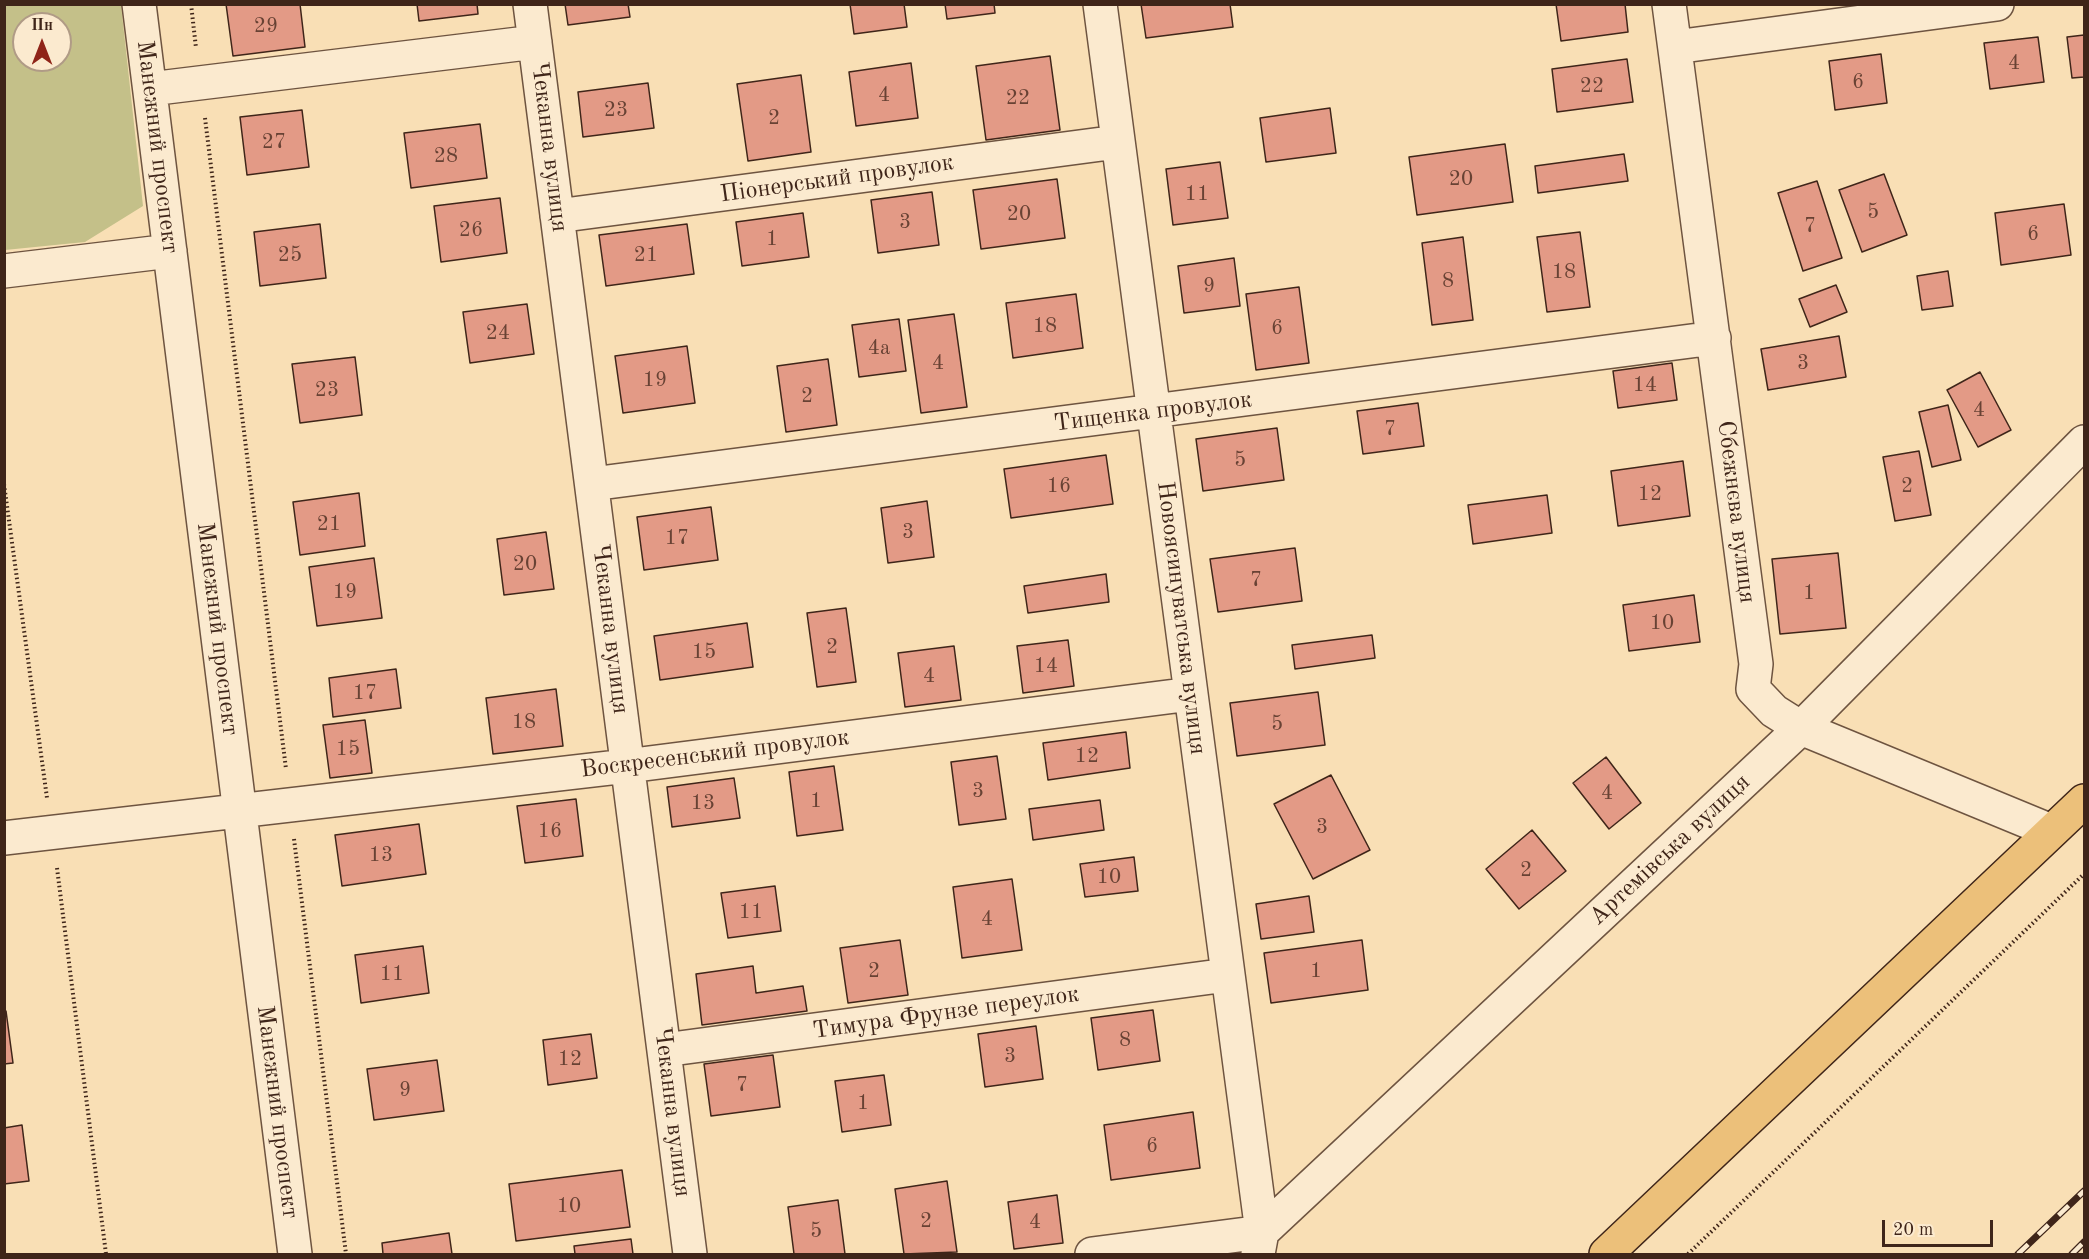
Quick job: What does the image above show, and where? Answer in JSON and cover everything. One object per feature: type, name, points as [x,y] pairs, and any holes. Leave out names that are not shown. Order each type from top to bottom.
[{"type":"main road","points":[[1606,1254],[2085,801]]},
{"type":"street","name":"Манежний проспект","points":[[139,4],[295,1254]]},
{"type":"street","name":"Чеканна вулиця","points":[[530,4],[690,1254]]},
{"type":"street","name":"Новоясинуватська вулиця","points":[[1100,4],[1191,694],[1260,1243]]},
{"type":"street","name":"Сбежнєва вулиця","points":[[1669,4],[1756,664],[1753,689],[1774,711],[1801,728],[2051,831]]},
{"type":"street","points":[[1675,47],[1997,4]]},
{"type":"street","points":[[150,89],[535,42]]},
{"type":"street","name":"Пiонерський провулок","points":[[557,216],[1117,142]]},
{"type":"street","points":[[4,271],[170,251]]},
{"type":"street","name":"Тищенка провулок","points":[[592,484],[1714,338]]},
{"type":"street","name":"Артемівська вулиця","points":[[1260,1243],[1801,728],[2085,442]]},
{"type":"street","name":"Воскресенський провулок","points":[[4,838],[627,766],[1191,694]]},
{"type":"street","name":"Тимура Фрунзе переулок","points":[[664,1050],[1227,975]]},
{"type":"street","points":[[1092,1254],[1260,1243]]},
{"type":"path","points":[[191,4],[346,1254]]},
{"type":"path","points":[[1688,1254],[2085,874]]},
{"type":"shaded area","points":[[4,5],[121,5],[143,206],[85,242],[5,250]]},
{"type":"building","points":[[226,4],[300,4],[305,47],[233,56]]},
{"type":"building","points":[[417,4],[477,4],[478,14],[419,21]]},
{"type":"building","points":[[565,4],[628,4],[630,17],[568,25]]},
{"type":"building","points":[[850,4],[904,4],[907,27],[854,34]]},
{"type":"building","points":[[945,4],[994,4],[995,13],[947,19]]},
{"type":"building","points":[[1141,4],[1230,4],[1233,27],[1146,38]]},
{"type":"building","points":[[1556,4],[1625,4],[1628,32],[1561,41]]},
{"type":"building","points":[[2084,35],[2084,77],[2072,78],[2067,37]]},
{"type":"building","points":[[2038,37],[2044,82],[1990,89],[1984,43]]},
{"type":"building","points":[[1881,54],[1887,103],[1835,110],[1829,61]]},
{"type":"building","points":[[1050,56],[1060,130],[986,140],[976,66]]},
{"type":"building","points":[[1627,59],[1633,102],[1557,112],[1552,69]]},
{"type":"building","points":[[911,63],[918,118],[856,126],[849,72]]},
{"type":"building","points":[[801,75],[811,152],[748,161],[737,84]]},
{"type":"building","points":[[648,83],[654,128],[583,137],[578,92]]},
{"type":"building","points":[[1330,108],[1336,153],[1266,162],[1260,118]]},
{"type":"building","points":[[302,110],[309,167],[247,175],[240,117]]},
{"type":"building","points":[[480,124],[487,178],[411,188],[404,133]]},
{"type":"building","points":[[1505,144],[1513,202],[1417,215],[1409,157]]},
{"type":"building","points":[[1624,154],[1628,181],[1538,193],[1535,166]]},
{"type":"building","points":[[1220,162],[1228,218],[1173,225],[1166,169]]},
{"type":"building","points":[[1884,174],[1907,235],[1862,252],[1839,190]]},
{"type":"building","points":[[1057,179],[1065,238],[981,249],[973,190]]},
{"type":"building","points":[[1817,181],[1842,258],[1803,271],[1778,193]]},
{"type":"building","points":[[932,192],[939,245],[878,253],[871,200]]},
{"type":"building","points":[[500,198],[507,253],[441,262],[434,206]]},
{"type":"building","points":[[2064,204],[2071,255],[2001,265],[1995,213]]},
{"type":"building","points":[[803,213],[809,257],[742,266],[736,222]]},
{"type":"building","points":[[320,224],[326,278],[260,286],[254,232]]},
{"type":"building","points":[[687,224],[694,274],[606,286],[599,235]]},
{"type":"building","points":[[1580,232],[1590,307],[1547,312],[1537,237]]},
{"type":"building","points":[[1463,237],[1473,320],[1432,325],[1422,243]]},
{"type":"building","points":[[1234,258],[1240,306],[1184,313],[1178,266]]},
{"type":"building","points":[[1948,271],[1953,306],[1922,310],[1917,276]]},
{"type":"building","points":[[1836,285],[1847,312],[1810,327],[1799,299]]},
{"type":"building","points":[[1299,287],[1309,363],[1256,370],[1246,294]]},
{"type":"building","points":[[1076,294],[1083,348],[1013,358],[1006,303]]},
{"type":"building","points":[[527,304],[534,354],[470,363],[463,312]]},
{"type":"building","points":[[954,314],[967,407],[921,413],[908,320]]},
{"type":"building","points":[[899,319],[906,371],[859,377],[852,325]]},
{"type":"building","points":[[1839,336],[1846,377],[1768,390],[1761,349]]},
{"type":"building","points":[[687,346],[695,403],[623,413],[615,356]]},
{"type":"building","points":[[355,357],[362,415],[300,423],[292,364]]},
{"type":"building","points":[[828,359],[837,425],[786,432],[777,366]]},
{"type":"building","points":[[1672,363],[1677,400],[1618,408],[1613,371]]},
{"type":"building","points":[[1980,372],[2011,430],[1978,447],[1947,390]]},
{"type":"building","points":[[1418,403],[1424,446],[1363,454],[1357,411]]},
{"type":"building","points":[[1948,405],[1961,460],[1932,467],[1919,412]]},
{"type":"building","points":[[1277,428],[1284,480],[1203,491],[1196,439]]},
{"type":"building","points":[[1919,451],[1931,515],[1895,521],[1883,457]]},
{"type":"building","points":[[1106,455],[1113,504],[1011,518],[1004,469]]},
{"type":"building","points":[[1683,461],[1690,516],[1618,526],[1611,471]]},
{"type":"building","points":[[359,493],[365,546],[300,555],[293,502]]},
{"type":"building","points":[[1547,495],[1552,533],[1473,544],[1468,505]]},
{"type":"building","points":[[927,501],[934,557],[888,563],[881,508]]},
{"type":"building","points":[[711,507],[718,560],[644,570],[637,517]]},
{"type":"building","points":[[546,532],[554,589],[504,595],[497,539]]},
{"type":"building","points":[[1295,548],[1302,601],[1218,612],[1210,559]]},
{"type":"building","points":[[1838,553],[1846,628],[1780,634],[1772,559]]},
{"type":"building","points":[[374,558],[382,618],[317,626],[309,567]]},
{"type":"building","points":[[1106,574],[1109,602],[1028,613],[1024,586]]},
{"type":"building","points":[[1694,595],[1700,642],[1629,651],[1623,605]]},
{"type":"building","points":[[846,608],[856,682],[817,687],[807,613]]},
{"type":"building","points":[[747,623],[753,667],[660,680],[654,636]]},
{"type":"building","points":[[1372,635],[1375,658],[1295,669],[1292,645]]},
{"type":"building","points":[[1068,640],[1074,686],[1023,693],[1017,646]]},
{"type":"building","points":[[954,646],[961,700],[905,707],[898,653]]},
{"type":"building","points":[[396,669],[401,708],[333,717],[329,678]]},
{"type":"building","points":[[556,689],[563,746],[493,754],[486,698]]},
{"type":"building","points":[[1318,692],[1325,745],[1237,756],[1230,703]]},
{"type":"building","points":[[365,720],[372,773],[330,778],[323,725]]},
{"type":"building","points":[[1126,732],[1130,768],[1048,780],[1043,743]]},
{"type":"building","points":[[997,756],[1006,819],[959,825],[951,762]]},
{"type":"building","points":[[1606,757],[1641,803],[1609,829],[1573,783]]},
{"type":"building","points":[[834,766],[843,830],[797,836],[789,772]]},
{"type":"building","points":[[1331,775],[1370,850],[1313,879],[1274,804]]},
{"type":"building","points":[[734,778],[740,818],[672,827],[667,787]]},
{"type":"building","points":[[576,799],[583,856],[525,863],[517,806]]},
{"type":"building","points":[[1100,800],[1104,830],[1033,840],[1029,809]]},
{"type":"building","points":[[419,824],[426,874],[342,886],[335,835]]},
{"type":"building","points":[[1532,830],[1566,871],[1519,909],[1486,869]]},
{"type":"building","points":[[1134,857],[1138,891],[1085,897],[1080,864]]},
{"type":"building","points":[[1012,879],[1022,950],[962,958],[953,887]]},
{"type":"building","points":[[775,886],[781,931],[728,938],[721,893]]},
{"type":"building","points":[[1309,896],[1314,932],[1261,939],[1256,904]]},
{"type":"building","points":[[900,940],[908,995],[848,1003],[840,948]]},
{"type":"building","points":[[1362,940],[1368,990],[1271,1003],[1264,953]]},
{"type":"building","points":[[423,946],[429,993],[361,1003],[355,955]]},
{"type":"building","points":[[753,966],[756,993],[803,986],[807,1011],[702,1025],[696,974]]},
{"type":"building","points":[[1153,1010],[1160,1061],[1098,1070],[1091,1018]]},
{"type":"building","points":[[6,1011],[13,1063],[4,1064],[4,1012]]},
{"type":"building","points":[[1036,1026],[1043,1079],[985,1087],[978,1034]]},
{"type":"building","points":[[591,1034],[597,1078],[548,1085],[543,1040]]},
{"type":"building","points":[[773,1055],[780,1107],[711,1116],[704,1064]]},
{"type":"building","points":[[437,1060],[444,1111],[374,1120],[367,1069]]},
{"type":"building","points":[[884,1075],[891,1125],[842,1132],[835,1081]]},
{"type":"building","points":[[1193,1112],[1200,1168],[1111,1180],[1104,1125]]},
{"type":"building","points":[[22,1125],[29,1181],[4,1184],[4,1128]]},
{"type":"building","points":[[622,1170],[630,1227],[516,1241],[509,1184]]},
{"type":"building","points":[[947,1181],[957,1252],[904,1254],[895,1189]]},
{"type":"building","points":[[1057,1195],[1063,1243],[1014,1249],[1008,1202]]},
{"type":"building","points":[[838,1200],[845,1254],[794,1254],[788,1207]]},
{"type":"building","points":[[449,1233],[452,1254],[383,1254],[382,1243]]},
{"type":"building","points":[[631,1239],[633,1254],[575,1254],[574,1246]]},
{"type":"railway","points":[[2018,1254],[2084,1191]]},
{"type":"railway","points":[[2072,1254],[2084,1242]]}]
